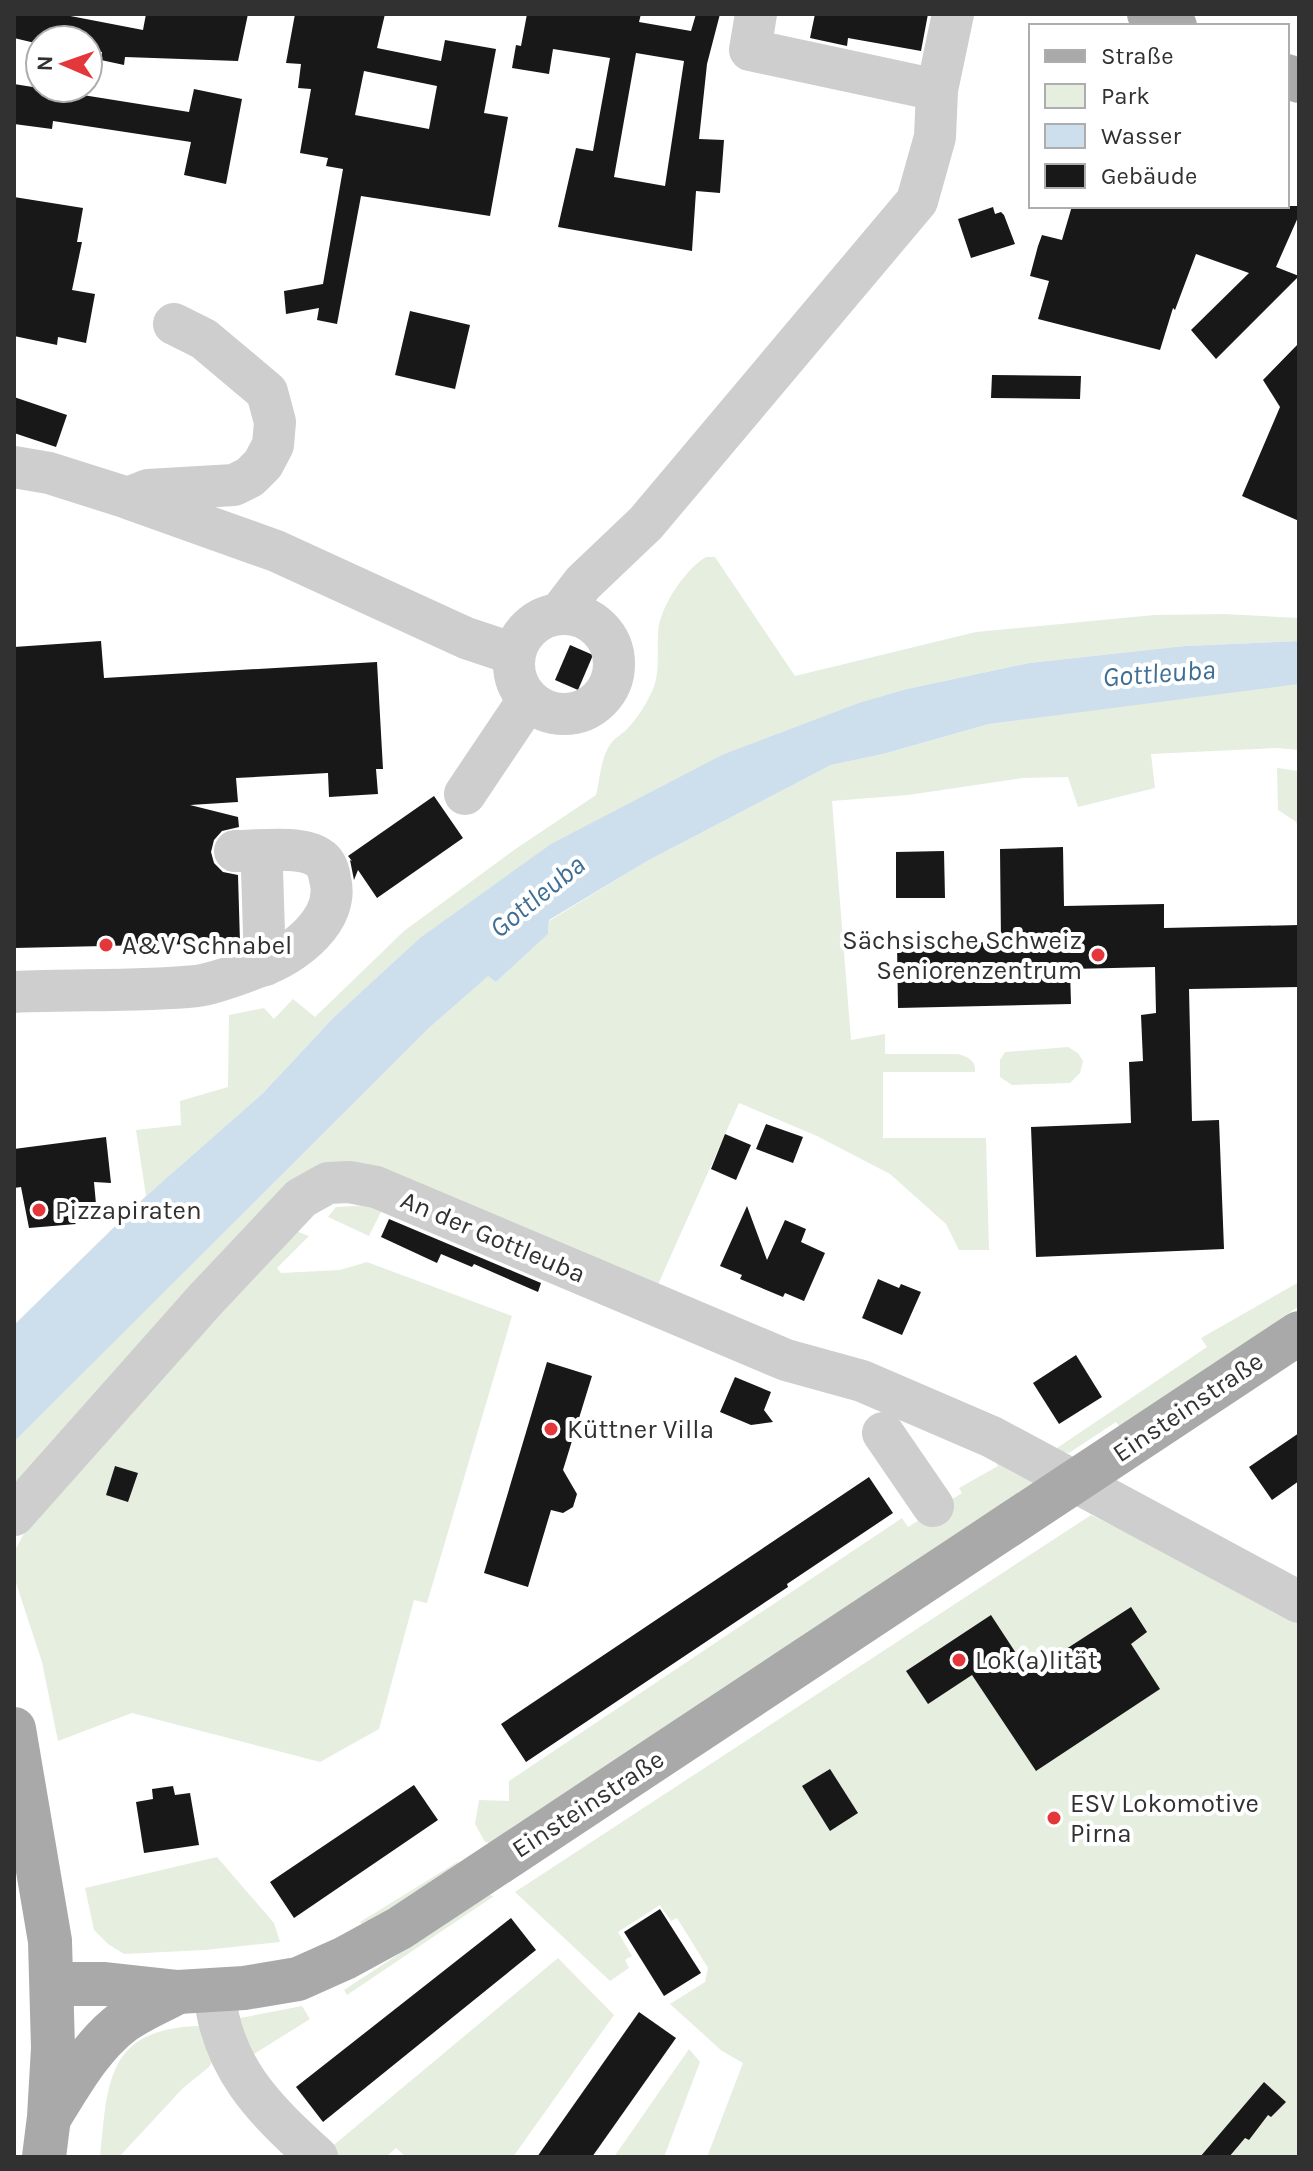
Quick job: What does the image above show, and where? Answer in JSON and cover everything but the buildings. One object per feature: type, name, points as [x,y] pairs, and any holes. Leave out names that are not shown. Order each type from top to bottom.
[{"type":"main road","points":[[1149,14],[1171,24]]},
{"type":"main road","name":"Einsteinstraße","points":[[52,1984],[105,1984],[196,1991],[244,1988],[298,1979],[345,1958],[400,1928],[1299,1333]]},
{"type":"main road","points":[[14,1729],[26,1869],[50,1941],[53,2048],[47,2137]]},
{"type":"main road","points":[[47,2137],[80,2069],[117,2028],[125,2021],[196,1991]]},
{"type":"street","points":[[756,14],[750,50],[937,90]]},
{"type":"street","points":[[560,613],[583,583],[646,523],[917,201],[935,137],[937,90],[953,14]]},
{"type":"street","points":[[128,498],[148,490],[234,485],[250,477],[263,464],[273,445],[275,422],[267,392],[204,339],[174,324]]},
{"type":"street","points":[[14,467],[49,473],[128,498],[276,551],[466,638],[514,654]]},
{"type":"street","points":[[560,613],[577,615],[592,622],[604,633],[612,648],[614,665],[611,681],[602,696],[590,707],[575,713],[558,714],[542,709],[528,700],[515,679],[514,654],[520,638],[530,626],[544,617],[560,613]]},
{"type":"street","points":[[465,794],[528,700]]},
{"type":"street","points":[[14,992],[199,985],[265,965],[298,948],[319,927],[333,887],[320,858],[301,851],[249,861],[265,965]]},
{"type":"street","name":"An der Gottleuba","points":[[14,1515],[290,1209],[315,1188],[328,1183],[349,1182],[376,1187],[786,1360],[862,1381],[992,1437],[1078,1482]]},
{"type":"street","points":[[883,1433],[933,1506]]},
{"type":"street","name":"Einsteinstraße","points":[[1078,1482],[1299,1602]]},
{"type":"street","points":[[196,1991],[217,2017],[237,2070],[253,2093],[317,2157]]},
{"type":"green space","points":[[706,557],[715,557],[795,676],[976,632],[1154,615],[1224,614],[1299,618],[1299,641],[1184,646],[1029,663],[907,689],[421,938],[334,1017],[263,1093],[146,1196],[136,1130],[181,1125],[180,1101],[228,1087],[229,1015],[264,1008],[274,1019],[293,999],[315,1017],[404,931],[514,850],[596,795],[608,747],[634,721],[653,689],[659,623],[668,601],[690,570]]},
{"type":"green space","points":[[1299,684],[1299,750],[1277,748],[1151,754],[1155,788],[1078,807],[1068,777],[1023,778],[908,795],[832,801],[851,1040],[885,1034],[885,1054],[958,1054],[971,1060],[975,1068],[975,1072],[883,1072],[883,1138],[986,1138],[989,1250],[959,1250],[946,1224],[890,1174],[817,1136],[739,1103],[656,1289],[355,1170],[14,1483],[14,1442],[429,1028],[488,975],[496,982],[548,934],[549,921],[649,860],[831,765],[883,754],[989,724]]},
{"type":"green space","points":[[1277,768],[1299,771],[1299,827],[1278,810]]},
{"type":"green space","points":[[1068,1047],[1078,1053],[1083,1061],[1080,1073],[1070,1083],[1012,1085],[1000,1077],[1000,1060],[1005,1052]]},
{"type":"green space","points":[[385,1204],[369,1236],[328,1217],[336,1207]]},
{"type":"green space","points":[[296,1231],[309,1236],[277,1268],[281,1273],[340,1270],[367,1262],[512,1316],[427,1603],[414,1600],[379,1729],[320,1762],[132,1713],[58,1741],[42,1662],[14,1577],[15,1550],[26,1530],[129,1407]]},
{"type":"green space","points":[[1299,1282],[1299,1306],[1121,1428],[1116,1422],[1069,1453],[1054,1450],[1207,1347],[1201,1338]]},
{"type":"green space","points":[[986,1445],[1028,1468],[1035,1488],[495,1844],[485,1842],[475,1824],[479,1800],[509,1801],[509,1781],[902,1518],[908,1527],[962,1493],[959,1488],[998,1466]]},
{"type":"green space","name":"ESV Lokomotive Pirna","points":[[1091,1515],[1299,1616],[1299,2157],[707,2157],[743,2063],[722,2051],[670,2004],[705,1982],[708,1968],[677,1918],[671,1921],[660,1905],[618,1932],[632,1956],[625,1960],[629,1968],[610,1981],[515,1892]]},
{"type":"green space","points":[[217,1857],[274,1923],[280,1942],[124,1954],[94,1930],[85,1888]]},
{"type":"green space","points":[[459,1861],[454,1871],[364,1927],[360,1922]]},
{"type":"green space","points":[[489,1895],[494,1896],[347,1995],[344,1990]]},
{"type":"green space","points":[[558,1958],[614,2015],[513,2157],[406,2157],[396,2148],[386,2157],[327,2157],[323,2154]]},
{"type":"green space","points":[[302,2006],[310,2019],[243,2061],[230,2020]]},
{"type":"green space","points":[[199,2026],[214,2058],[209,2067],[183,2088],[119,2157],[100,2157],[110,2083],[129,2049],[145,2037],[168,2029]]},
{"type":"green space","points":[[689,2049],[700,2062],[664,2157],[614,2157]]},
{"type":"water","name":"Gottleuba","points":[[1299,641],[1299,684],[989,724],[883,754],[831,765],[649,860],[549,920],[548,934],[496,982],[488,976],[429,1028],[14,1442],[14,1325],[146,1196],[263,1093],[334,1017],[420,938],[551,844],[722,755],[859,703],[907,689],[1029,663],[1184,646]]},
{"type":"place","name":"A&V Schnabel","points":[[106,945]]},
{"type":"place","name":"Sächsische Schweiz Seniorenzentrum","points":[[1098,955]]},
{"type":"place","name":"Pizzapiraten","points":[[39,1210]]},
{"type":"place","name":"Küttner Villa","points":[[551,1429]]},
{"type":"place","name":"Lok(a)lität","points":[[959,1660]]},
{"type":"place","name":"ESV Lokomotive Pirna","points":[[1054,1818]]}]
